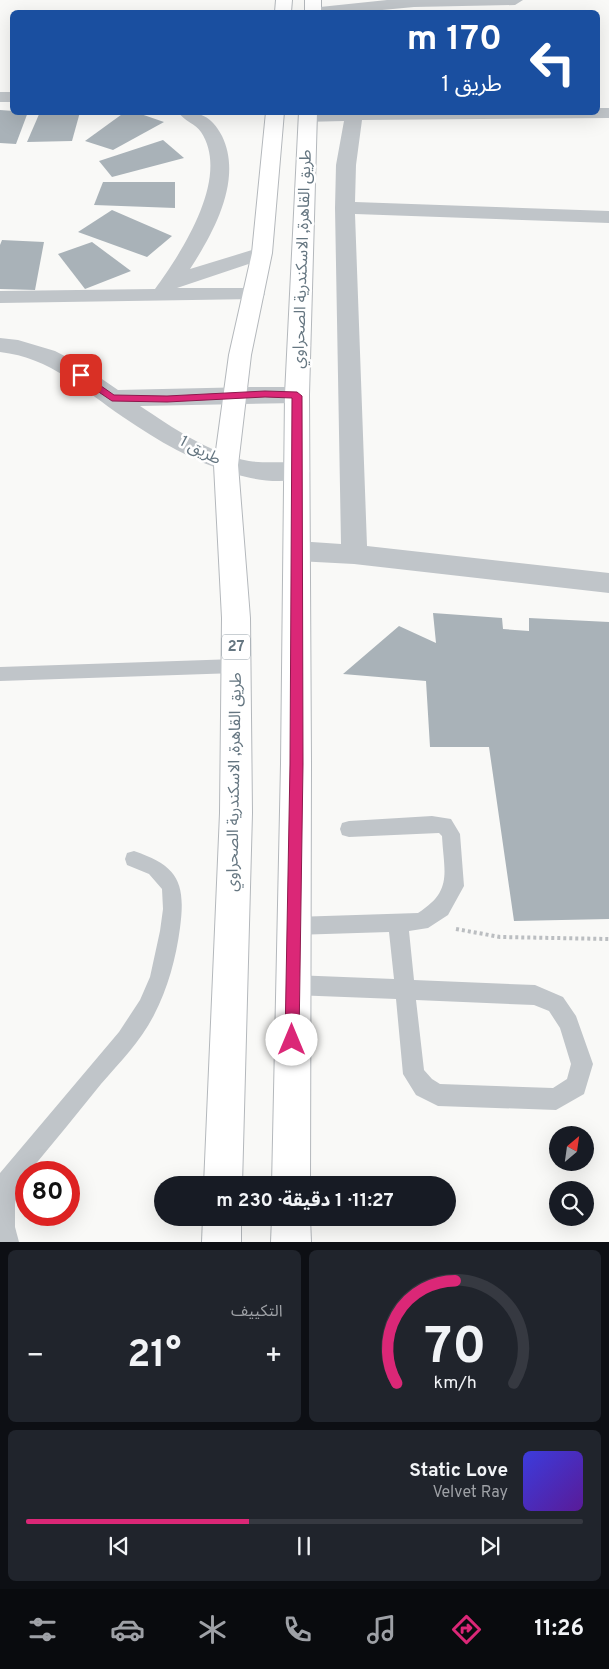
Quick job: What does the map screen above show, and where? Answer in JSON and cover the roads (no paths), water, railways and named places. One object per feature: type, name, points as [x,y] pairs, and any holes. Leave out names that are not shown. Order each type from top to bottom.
[{"type":"highway","name":"طريق القاهرة, الاسكندرية الصحراوي","points":[[223,1176],[236,813],[236,618],[226,465],[240,355],[262,253],[276,115]]},
{"type":"highway","name":"طريق القاهرة, الاسكندرية الصحراوي","points":[[291,1176],[298,471],[297,396],[308,115]]},
{"type":"highway","points":[[221,1242],[222,1226]]},
{"type":"highway","points":[[291,1226],[291,1242]]},
{"type":"street","points":[[339,10],[414,2],[515,0]]},
{"type":"street","points":[[166,289],[195,245],[214,206],[221,159],[213,134],[199,118],[192,115]]},
{"type":"street","points":[[354,115],[346,165],[345,208],[354,554]]},
{"type":"street","points":[[345,208],[609,217]]},
{"type":"street","points":[[166,289],[262,253]]},
{"type":"street","points":[[0,297],[166,289],[254,294]]},
{"type":"street","name":"طريق 1","points":[[0,345],[20,346],[52,356],[112,398],[183,442],[226,465],[264,473],[281,474],[298,471]]},
{"type":"street","points":[[112,398],[167,399],[236,394],[297,396]]},
{"type":"street","points":[[297,551],[354,554],[609,583]]},
{"type":"lane","points":[[0,674],[236,666]]},
{"type":"lane","points":[[294,926],[421,922],[441,909],[454,886],[451,834],[444,826],[432,824],[349,829]]},
{"type":"lane","points":[[8,1242],[3,1233],[1,1207],[8,1181],[128,1038],[153,996],[168,953],[174,896],[170,882],[161,871],[149,863],[134,859]]},
{"type":"lane","points":[[292,985],[405,990],[535,995],[556,1004],[569,1023],[582,1064],[576,1086],[556,1099],[438,1094],[424,1087],[414,1074],[405,990],[398,923]]}]
